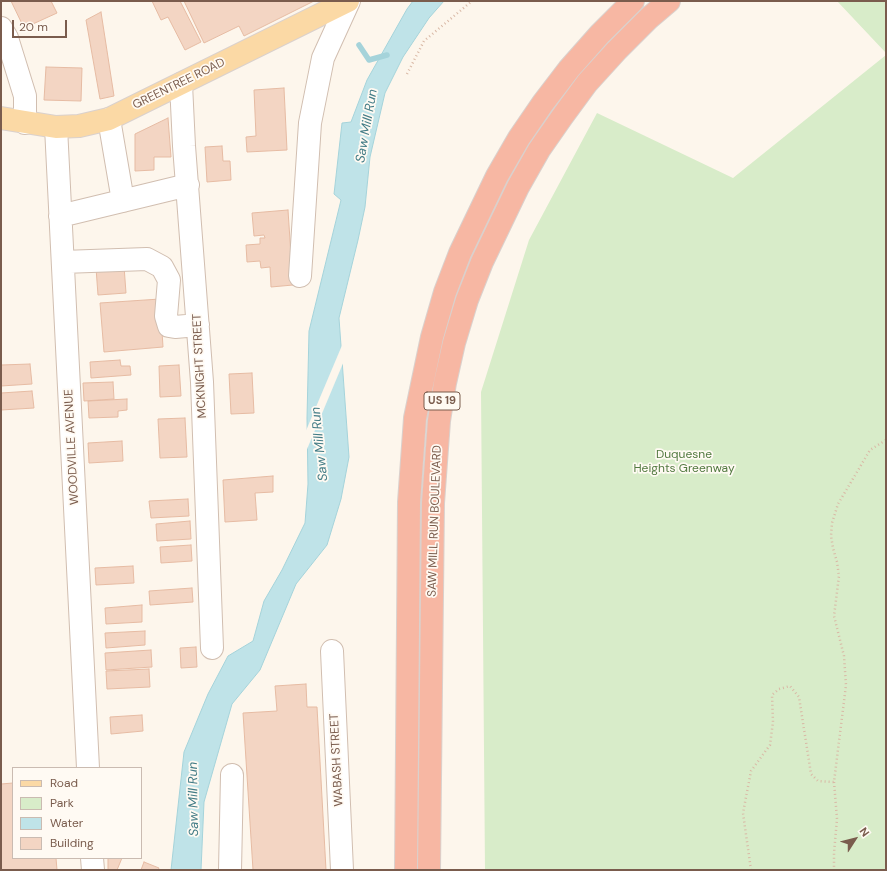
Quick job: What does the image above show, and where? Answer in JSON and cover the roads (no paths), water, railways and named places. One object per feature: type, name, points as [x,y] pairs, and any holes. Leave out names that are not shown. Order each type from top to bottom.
[{"type":"highway","name":"SAW MILL RUN BOULEVARD","points":[[406,870],[409,502],[416,418],[432,337],[445,292],[460,253],[497,176],[519,138],[569,69],[600,34],[633,1]]},
{"type":"highway","name":"SAW MILL RUN BOULEVARD","points":[[429,870],[433,503],[439,421],[445,383],[454,343],[467,300],[482,262],[518,187],[539,150],[587,84],[617,50],[649,18],[669,1]]},
{"type":"main road","name":"GREENTREE ROAD","points":[[1,118],[56,127],[80,126],[109,119],[348,1]]},
{"type":"street","points":[[300,276],[310,123],[323,58],[348,1]]},
{"type":"street","points":[[1,28],[6,38],[25,96],[25,123]]},
{"type":"street","name":"MCKNIGHT STREET","points":[[181,84],[202,382],[212,648]]},
{"type":"street","points":[[109,119],[123,201]]},
{"type":"street","name":"WOODVILLE AVENUE","points":[[56,127],[88,767]]},
{"type":"street","points":[[60,216],[188,185]]},
{"type":"street","points":[[63,262],[147,259],[162,267],[169,280],[166,316],[169,326],[175,327],[198,325]]},
{"type":"street","name":"WABASH STREET","points":[[332,651],[342,870]]},
{"type":"street","points":[[230,870],[232,775]]},
{"type":"street","points":[[92,859],[93,870]]},
{"type":"water","name":"Saw Mill Run","points":[[413,1],[444,1],[429,18],[403,57],[385,93],[370,157],[365,207],[339,318],[349,457],[341,499],[327,545],[296,584],[260,670],[232,704],[204,802],[201,870],[171,870],[184,752],[208,694],[228,656],[253,641],[264,601],[282,570],[305,523],[308,484],[307,418],[309,331],[341,200],[334,194],[342,123],[351,122],[367,80]]},
{"type":"waterway","points":[[359,45],[369,60],[387,55]]},
{"type":"park label","name":"Duquesne Heights Greenway","points":[[684,462]]}]
